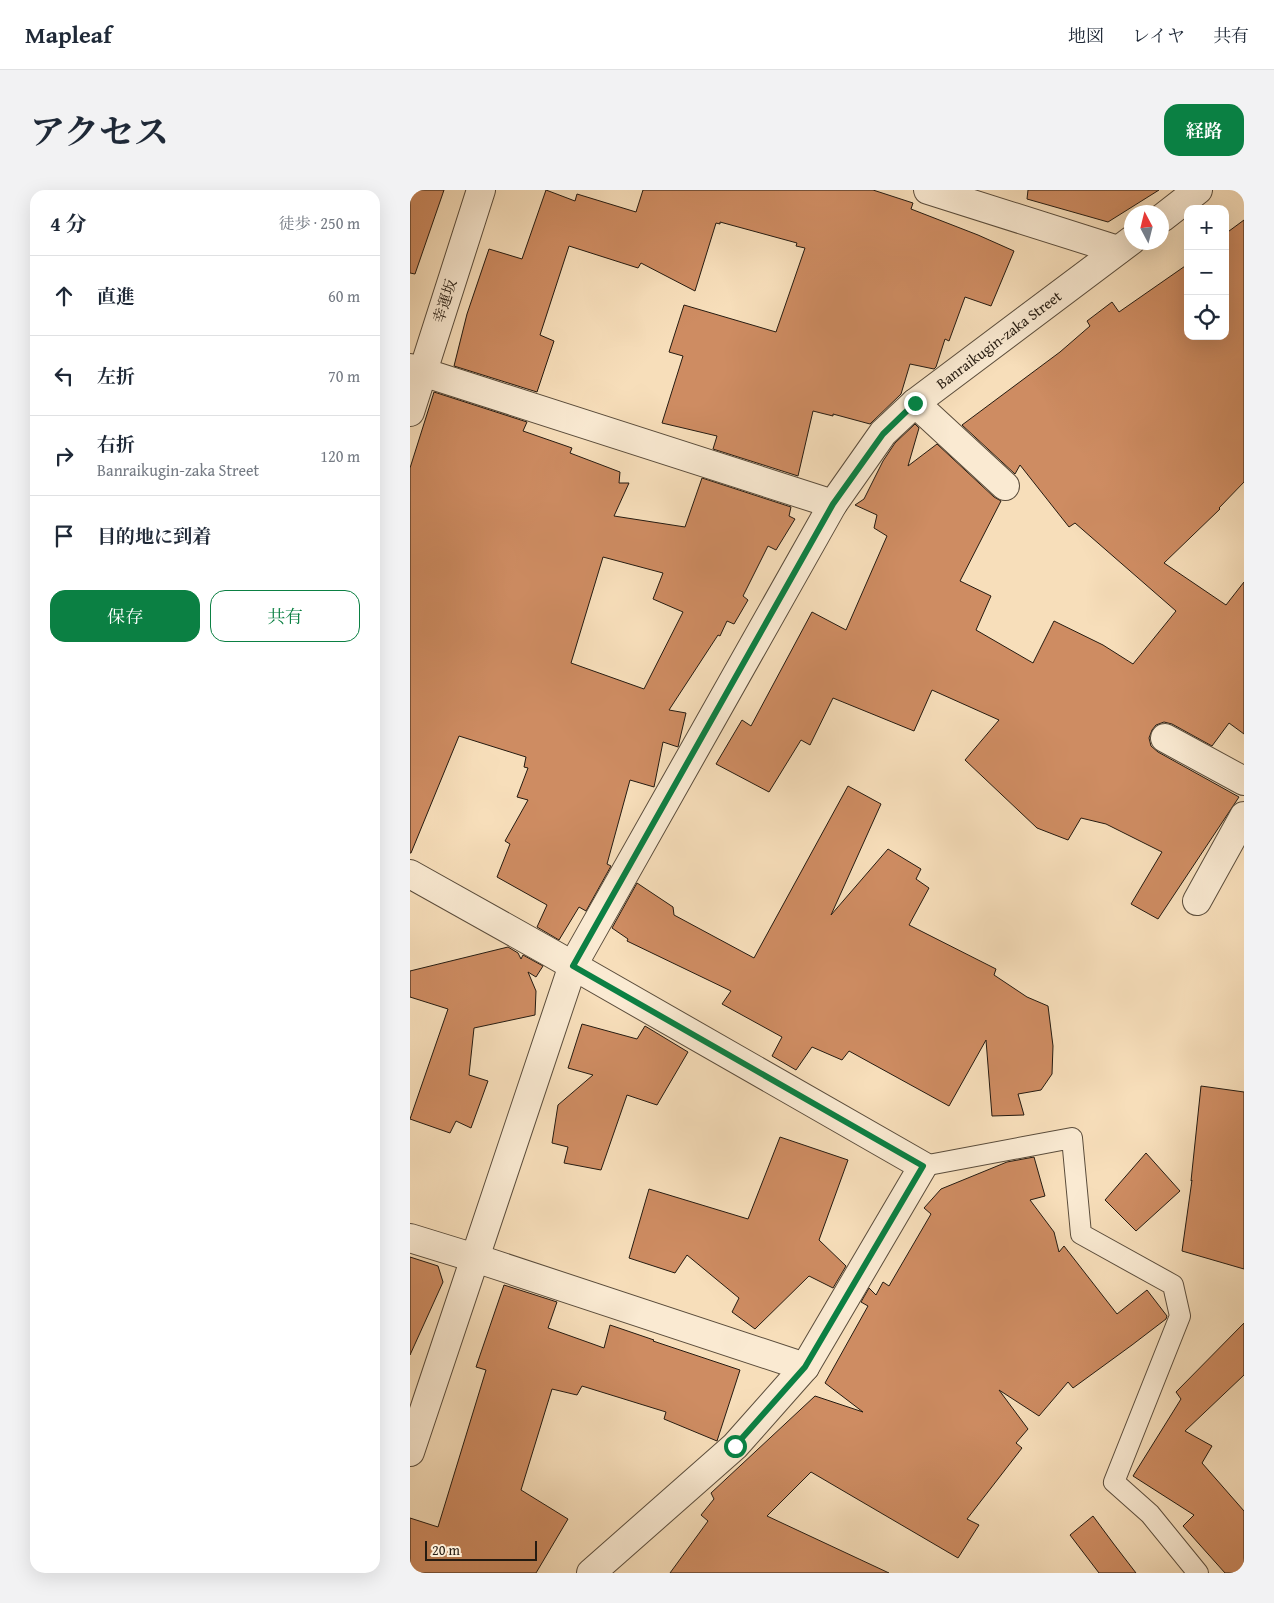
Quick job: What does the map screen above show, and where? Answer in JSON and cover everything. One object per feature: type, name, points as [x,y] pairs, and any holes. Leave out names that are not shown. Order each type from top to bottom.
[{"type":"street","name":"幸運坂","points":[[410,412],[416,370],[481,190]]},
{"type":"street","points":[[928,190],[1124,245]]},
{"type":"street","points":[[1169,213],[1198,190]]},
{"type":"street","name":"Banraikugin-zaka Street","points":[[411,1449],[573,966],[833,504],[883,434],[915,403],[1124,246]]},
{"type":"street","points":[[416,370],[833,504]]},
{"type":"street","points":[[915,403],[1005,486]]},
{"type":"street","points":[[1165,738],[1244,781]]},
{"type":"street","points":[[1197,901],[1244,816]]},
{"type":"street","points":[[410,874],[923,1166],[805,1367],[735,1446],[591,1573]]},
{"type":"street","points":[[410,1238],[805,1367]]},
{"type":"lane","points":[[923,1166],[1072,1138],[1081,1234],[1173,1284],[1180,1316],[1114,1482],[1150,1514],[1198,1573]]},
{"type":"building","points":[[410,190],[444,190],[415,274],[410,273]]},
{"type":"building","points":[[546,190],[575,201],[577,194],[636,212],[643,190],[873,190],[913,203],[911,209],[1014,251],[991,306],[965,297],[949,341],[945,339],[936,367],[934,369],[910,364],[901,394],[870,424],[833,414],[833,416],[813,411],[798,476],[713,449],[717,436],[662,423],[683,356],[669,352],[684,305],[776,332],[805,248],[796,246],[797,243],[720,222],[720,224],[716,223],[695,291],[641,263],[638,268],[569,246],[540,335],[554,341],[537,392],[454,366],[467,314],[489,249],[522,259]]},
{"type":"building","points":[[1028,190],[1159,190],[1135,205],[1124,205],[1124,212],[1108,222],[1027,199]]},
{"type":"building","points":[[1244,220],[1244,482],[1220,509],[1164,563],[1226,605],[1244,582],[1244,734],[1229,723],[1212,746],[1172,724],[1164,722],[1156,725],[1149,738],[1151,746],[1158,752],[1239,797],[1158,919],[1131,904],[1162,852],[1106,824],[1081,818],[1068,840],[1037,828],[965,760],[999,720],[932,690],[914,731],[833,698],[810,745],[801,740],[769,792],[716,764],[742,720],[751,726],[812,612],[846,630],[887,536],[874,528],[877,515],[855,505],[864,499],[883,461],[895,443],[915,424],[919,428],[908,466],[937,444],[994,497],[1001,501],[960,581],[991,596],[976,630],[1033,663],[1054,621],[1103,645],[1133,664],[1176,611],[1075,523],[1069,527],[1020,465],[1015,474],[962,425],[1060,352],[1090,326],[1087,321],[1112,302],[1119,312],[1184,267],[1184,340],[1229,340],[1229,231]]},
{"type":"building","points":[[434,392],[527,422],[523,431],[572,448],[570,453],[620,472],[619,483],[629,483],[614,516],[685,527],[702,478],[791,507],[789,516],[795,519],[776,550],[768,546],[743,596],[748,600],[734,624],[727,621],[720,636],[718,635],[669,710],[686,713],[678,747],[663,742],[654,787],[630,780],[607,864],[611,866],[586,911],[579,907],[559,940],[537,927],[547,905],[497,877],[510,844],[505,841],[528,800],[517,797],[528,768],[524,767],[526,757],[459,736],[410,853],[410,468]],"holes":[[[603,557],[663,573],[653,599],[683,612],[644,689],[571,663]]]},
{"type":"building","points":[[848,786],[881,804],[831,915],[888,849],[921,869],[916,879],[929,888],[909,925],[996,969],[994,975],[1027,997],[1048,1006],[1053,1046],[1052,1074],[1041,1090],[1018,1094],[1024,1115],[992,1116],[986,1040],[949,1106],[849,1051],[842,1060],[812,1047],[796,1070],[772,1056],[782,1037],[722,1004],[731,991],[627,941],[628,939],[612,928],[637,883],[673,907],[674,915],[754,958]]},
{"type":"building","points":[[508,947],[518,953],[521,959],[523,955],[543,966],[536,977],[528,972],[536,991],[535,1015],[474,1028],[469,1075],[488,1081],[471,1128],[456,1121],[450,1133],[410,1119],[448,1009],[410,997],[410,971]]},
{"type":"building","points":[[582,1024],[637,1039],[645,1026],[688,1052],[657,1105],[627,1095],[601,1170],[564,1163],[568,1147],[552,1143],[558,1105],[593,1075],[568,1068]]},
{"type":"building","points":[[1201,1086],[1244,1092],[1244,1269],[1182,1251],[1192,1180]]},
{"type":"building","points":[[780,1137],[848,1160],[819,1240],[846,1266],[833,1288],[809,1276],[755,1329],[732,1312],[739,1298],[687,1255],[675,1273],[629,1258],[649,1189],[748,1219]]},
{"type":"building","points":[[1146,1153],[1180,1191],[1136,1231],[1105,1200]]},
{"type":"building","points":[[1034,1157],[1045,1196],[1030,1200],[1054,1232],[1059,1252],[1064,1246],[1117,1314],[1147,1290],[1167,1316],[1166,1319],[1073,1388],[1068,1382],[1039,1416],[999,1390],[1028,1429],[1016,1443],[1022,1448],[967,1519],[979,1525],[958,1558],[811,1472],[767,1516],[889,1573],[670,1573],[708,1521],[701,1515],[714,1499],[711,1493],[815,1396],[863,1412],[825,1383],[868,1306],[861,1302],[869,1288],[876,1295],[883,1282],[889,1286],[931,1214],[924,1208],[941,1189],[1007,1162]]},
{"type":"building","points":[[410,1257],[438,1266],[443,1282],[410,1355]]},
{"type":"building","points":[[504,1285],[557,1302],[548,1328],[604,1348],[610,1325],[740,1370],[717,1441],[664,1419],[666,1412],[582,1386],[577,1395],[552,1389],[521,1490],[568,1519],[536,1573],[410,1573],[410,1518],[438,1527],[486,1370],[476,1367]]},
{"type":"building","points":[[1244,1323],[1244,1375],[1185,1431],[1212,1446],[1202,1463],[1244,1511],[1244,1573],[1225,1573],[1183,1526],[1194,1515],[1133,1476],[1181,1399],[1176,1392]]},
{"type":"building","points":[[1093,1516],[1136,1573],[1099,1573],[1070,1535]]},
{"type":"route","points":[[735,1446],[805,1367],[923,1166],[573,966],[833,504],[883,434],[915,403]]}]
